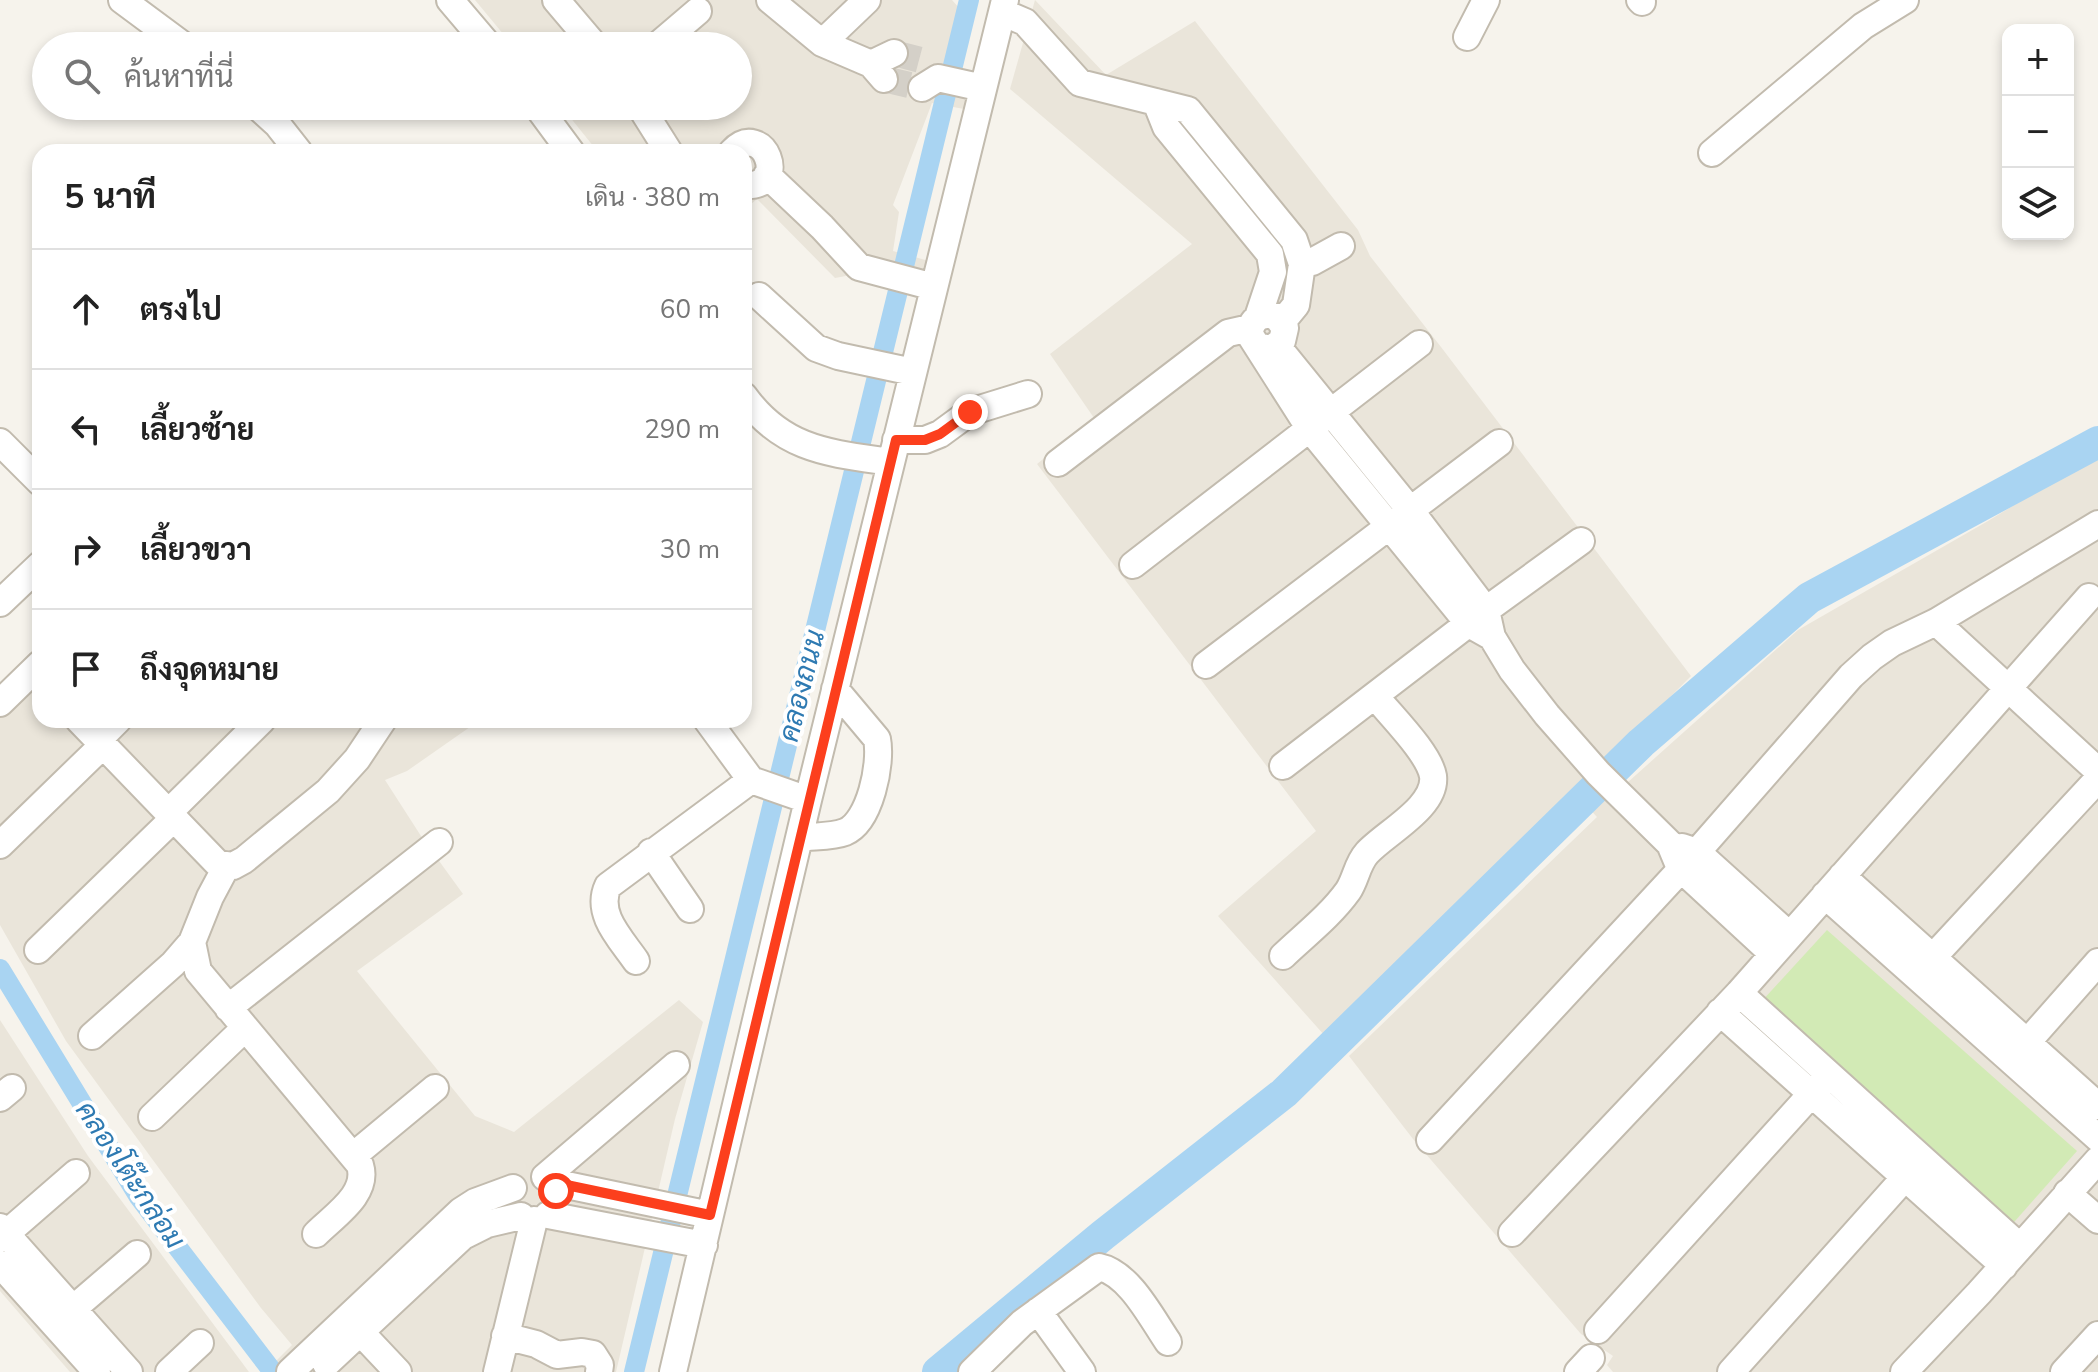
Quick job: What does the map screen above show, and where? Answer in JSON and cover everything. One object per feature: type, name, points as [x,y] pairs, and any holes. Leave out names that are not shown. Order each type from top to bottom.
[{"type":"street","points":[[122,0],[165,32]]},
{"type":"street","points":[[450,0],[477,32]]},
{"type":"street","points":[[556,0],[583,32]]},
{"type":"street","points":[[770,0],[822,43],[883,65]]},
{"type":"street","points":[[822,43],[867,0]]},
{"type":"street","points":[[1467,37],[1486,0]]},
{"type":"street","points":[[1712,153],[1863,26],[1905,0]]},
{"type":"street","points":[[673,1372],[702,1213],[800,838],[802,799],[835,689],[928,278],[978,86],[1004,6],[1025,22],[1080,83],[1188,110],[1294,240],[1302,264],[1296,305],[1265,332],[1228,333],[1058,463]]},
{"type":"street","points":[[673,32],[698,11]]},
{"type":"street","points":[[933,77],[978,86]]},
{"type":"street","points":[[1156,102],[1166,127],[1270,254],[1273,272],[1265,332],[1310,429],[1400,518]]},
{"type":"street","points":[[273,120],[293,144]]},
{"type":"street","points":[[547,120],[565,144]]},
{"type":"street","points":[[649,120],[664,144]]},
{"type":"street","points":[[744,144],[756,144],[769,157],[771,166],[756,180],[802,206],[839,245],[882,265],[928,278]]},
{"type":"street","points":[[1302,264],[1341,246]]},
{"type":"street","points":[[759,296],[816,348],[838,356],[908,370]]},
{"type":"street","points":[[1265,332],[1332,413],[1400,518],[1547,715],[1598,773],[1781,944]]},
{"type":"street","points":[[1133,565],[1419,344]]},
{"type":"street","points":[[752,406],[765,421],[789,439],[837,454],[888,454],[940,434],[970,412],[1028,394]]},
{"type":"street","points":[[0,442],[32,474]]},
{"type":"street","points":[[1206,665],[1499,443]]},
{"type":"street","points":[[1430,1140],[1682,854],[1872,657],[2098,524]]},
{"type":"street","points":[[1283,766],[1482,624],[1581,541]]},
{"type":"street","points":[[0,603],[32,573]]},
{"type":"street","points":[[1512,1233],[1739,993],[2089,597]]},
{"type":"street","points":[[1936,622],[2098,771]]},
{"type":"street","points":[[0,703],[32,676]]},
{"type":"street","points":[[800,838],[845,832],[863,815],[870,797],[879,749],[877,739],[835,689]]},
{"type":"street","points":[[1283,956],[1337,905],[1367,853],[1423,805],[1431,789],[1433,777],[1426,759],[1376,697]]},
{"type":"street","points":[[87,728],[218,864],[226,867]]},
{"type":"street","points":[[0,845],[111,728]]},
{"type":"street","points":[[38,950],[254,728]]},
{"type":"street","points":[[92,1036],[173,964],[192,942],[226,867],[244,860],[328,791],[357,759],[378,728]]},
{"type":"street","points":[[713,728],[756,782],[802,799]]},
{"type":"street","points":[[1924,967],[2098,779]]},
{"type":"street","points":[[636,961],[607,918],[603,897],[608,886],[651,852],[756,782]]},
{"type":"street","points":[[228,1008],[439,842]]},
{"type":"street","points":[[651,852],[690,909]]},
{"type":"street","points":[[1834,886],[2019,1052],[2098,1138]]},
{"type":"street","points":[[192,942],[198,971],[360,1165],[362,1183],[357,1193],[316,1234]]},
{"type":"street","points":[[2019,1052],[2098,962]]},
{"type":"street","points":[[1739,993],[1820,1083],[2012,1256]]},
{"type":"street","points":[[1720,1012],[1820,1083]]},
{"type":"street","points":[[152,1117],[245,1028]]},
{"type":"street","points":[[2019,1052],[2098,1106]]},
{"type":"street","points":[[549,1179],[596,1131],[676,1065]]},
{"type":"street","points":[[1598,1330],[1820,1083]]},
{"type":"street","points":[[353,1156],[435,1088]]},
{"type":"street","points":[[1904,1372],[2098,1160]]},
{"type":"street","points":[[1731,1372],[1914,1168]]},
{"type":"street","points":[[76,1173],[2,1233],[74,1308],[129,1372]]},
{"type":"street","points":[[309,1367],[461,1211],[475,1202],[513,1188],[523,1177],[538,1174],[702,1213]]},
{"type":"street","points":[[497,1372],[534,1217],[557,1198],[549,1179]]},
{"type":"street","points":[[513,1188],[512,1203],[534,1217]]},
{"type":"street","points":[[2067,1193],[2098,1220]]},
{"type":"street","points":[[614,1227],[621,1195]]},
{"type":"street","points":[[353,1325],[463,1236],[487,1224],[534,1217],[614,1227],[696,1243]]},
{"type":"street","points":[[74,1308],[137,1254]]},
{"type":"street","points":[[0,1264],[97,1372]]},
{"type":"street","points":[[973,1372],[1022,1323],[1099,1267],[1122,1276],[1168,1342]]},
{"type":"street","points":[[1038,1311],[1082,1372]]},
{"type":"street","points":[[353,1325],[398,1372]]},
{"type":"street","points":[[2064,1372],[2098,1335]]},
{"type":"street","points":[[505,1336],[536,1344],[557,1355],[593,1354],[600,1365],[599,1372]]},
{"type":"street","points":[[169,1372],[200,1343]]},
{"type":"shaded area","points":[[475,0],[952,0],[960,9],[945,69],[970,75],[964,109],[932,103],[893,205],[899,212],[893,251],[929,261],[919,292],[851,275],[835,278],[757,199],[752,203],[752,144],[592,144],[572,120],[752,120],[752,32],[501,32]]},
{"type":"shaded area","points":[[1035,0],[1106,75],[1195,21],[1358,230],[1370,256],[1691,676],[1605,763],[1618,791],[1798,630],[2098,454],[2098,1372],[1613,1372],[1607,1365],[1613,1356],[1581,1334],[1413,1139],[1349,1056],[1597,817],[1572,790],[1525,842],[1325,1036],[1218,916],[1316,831],[1037,464],[1094,418],[1050,354],[1192,244],[1010,89]]},
{"type":"shaded area","points":[[32,651],[32,728],[469,728],[407,771],[385,780],[463,894],[357,971],[475,1116],[514,1132],[679,1000],[703,1022],[675,1119],[616,1372],[265,1372],[292,1345],[261,1308],[66,1041],[0,925],[0,683]]},
{"type":"shaded area","points":[[0,1020],[88,1156],[249,1372],[70,1372],[0,1291]]},
{"type":"green space","points":[[1827,930],[2077,1151],[2000,1238],[1750,1014]]},
{"type":"waterway","name":"คลองถนน","points":[[634,1372],[969,0]]},
{"type":"waterway","points":[[938,1372],[1103,1235],[1284,1093],[1641,743],[1809,598],[2098,442]]},
{"type":"waterway","name":"คลองโต๊ะกล่อม","points":[[0,969],[139,1197],[273,1372]]},
{"type":"tunnel","points":[[894,53],[928,62]]},
{"type":"tunnel","points":[[884,79],[922,88]]},
{"type":"route","points":[[556,1191],[552,1182],[710,1215],[896,440],[925,440],[940,434],[970,412]]}]
